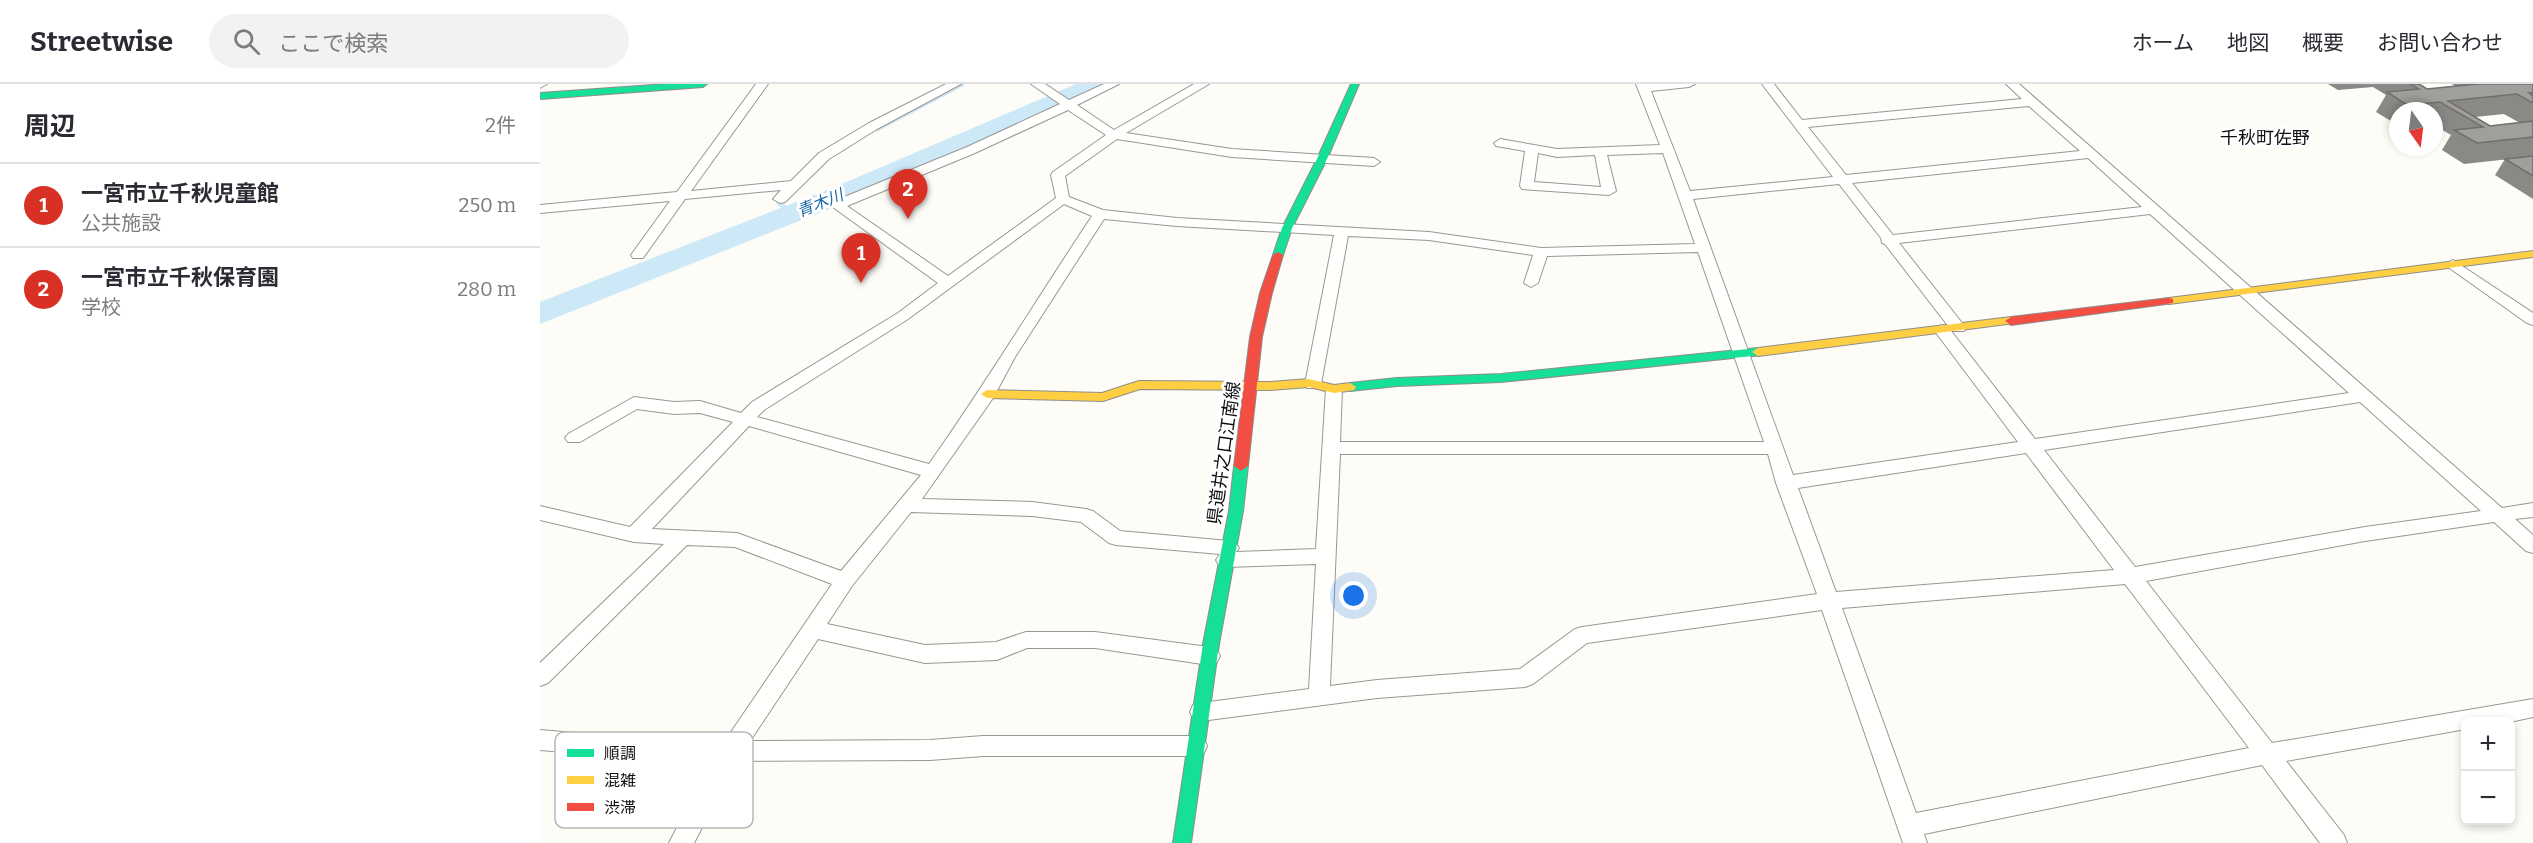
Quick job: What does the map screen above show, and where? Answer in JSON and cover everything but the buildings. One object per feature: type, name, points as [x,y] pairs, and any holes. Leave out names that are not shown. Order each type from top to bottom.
[{"type":"street","points":[[540,96],[703,84]]},
{"type":"street","points":[[638,255],[762,84]]},
{"type":"street","points":[[780,199],[824,156],[873,126],[956,84]]},
{"type":"street","points":[[1038,84],[1114,135],[1232,153],[1374,162]]},
{"type":"street","points":[[948,283],[837,205],[971,150],[1113,84]]},
{"type":"street","points":[[1063,199],[1058,175],[1135,121],[1203,84]]},
{"type":"street","name":"県道井之口江南線","points":[[1182,843],[1209,656],[1228,554],[1256,337],[1266,292],[1287,228],[1322,159],[1355,84]]},
{"type":"street","points":[[1689,84],[1643,86],[1912,835],[2268,754],[2533,708]]},
{"type":"street","points":[[1768,84],[1887,240],[2031,446],[2336,843]]},
{"type":"street","points":[[2012,84],[2533,546]]},
{"type":"street","points":[[1798,124],[2031,102]]},
{"type":"street","points":[[1500,142],[1557,153],[1667,149]]},
{"type":"street","points":[[1532,148],[1527,186],[1609,191],[1600,152]]},
{"type":"street","points":[[1684,196],[2089,154]]},
{"type":"street","points":[[540,209],[794,185]]},
{"type":"street","points":[[634,535],[758,406],[903,316],[1063,199]]},
{"type":"street","points":[[1063,199],[1100,214],[1177,222],[1429,236],[1541,252],[1702,248]]},
{"type":"street","points":[[1887,240],[2152,210]]},
{"type":"street","points":[[743,732],[845,581],[933,472],[987,394],[1007,357],[1100,214]]},
{"type":"street","points":[[1313,384],[1330,285],[1342,232]]},
{"type":"street","points":[[1531,283],[1541,252]]},
{"type":"street","points":[[987,394],[1103,397],[1139,385],[1313,384],[1334,389],[1396,382],[1501,378],[1740,354],[1950,329],[2533,254]]},
{"type":"street","points":[[2453,264],[2533,320]]},
{"type":"street","points":[[1318,697],[1334,389]]},
{"type":"street","points":[[1785,483],[2364,396]]},
{"type":"street","points":[[574,438],[634,403],[674,408],[700,407],[933,472]]},
{"type":"street","points":[[1331,448],[1773,448]]},
{"type":"street","points":[[905,505],[1032,509],[1086,516],[1116,538],[1228,554],[1326,555]]},
{"type":"street","points":[[1201,712],[1377,689],[1525,678],[1582,635],[1827,602],[2130,576],[2365,534],[2533,510]]},
{"type":"street","points":[[540,513],[634,535],[737,540],[845,581]]},
{"type":"street","points":[[540,677],[683,537]]},
{"type":"street","points":[[812,629],[926,654],[997,651],[1026,640],[1095,640],[1209,656]]},
{"type":"street","points":[[540,740],[555,741]]},
{"type":"street","points":[[753,757],[983,746],[1196,746]]},
{"type":"street","points":[[681,843],[689,828]]},
{"type":"waterway","points":[[877,129],[962,84]]},
{"type":"waterway","name":"青木川","points":[[540,314],[847,192],[1097,84]]},
{"type":"waterway","points":[[784,198],[779,203],[793,214]]},
{"type":"traffic: fast","points":[[540,96],[703,84]]},
{"type":"traffic: fast","points":[[1278,255],[1287,228],[1322,159],[1355,84]]},
{"type":"traffic: fast","points":[[1350,387],[1397,382],[1501,378],[1758,352]]},
{"type":"traffic: fast","points":[[1182,843],[1211,644],[1236,511],[1241,466]]},
{"type":"traffic: slow","points":[[2169,301],[2533,254]]},
{"type":"traffic: slow","points":[[1758,352],[2011,321]]},
{"type":"traffic: slow","points":[[987,394],[1103,397],[1139,385],[1269,386],[1309,383],[1334,389],[1350,387]]},
{"type":"traffic: jam","points":[[1241,466],[1256,337],[1278,255]]},
{"type":"traffic: jam","points":[[2011,321],[2169,301]]},
{"type":"place","name":"一宮市立千秋保育園","points":[[908,219]]},
{"type":"place","name":"一宮市立千秋児童館","points":[[861,283]]},
{"type":"district","name":"千秋町佐野","points":[[2265,138]]}]
